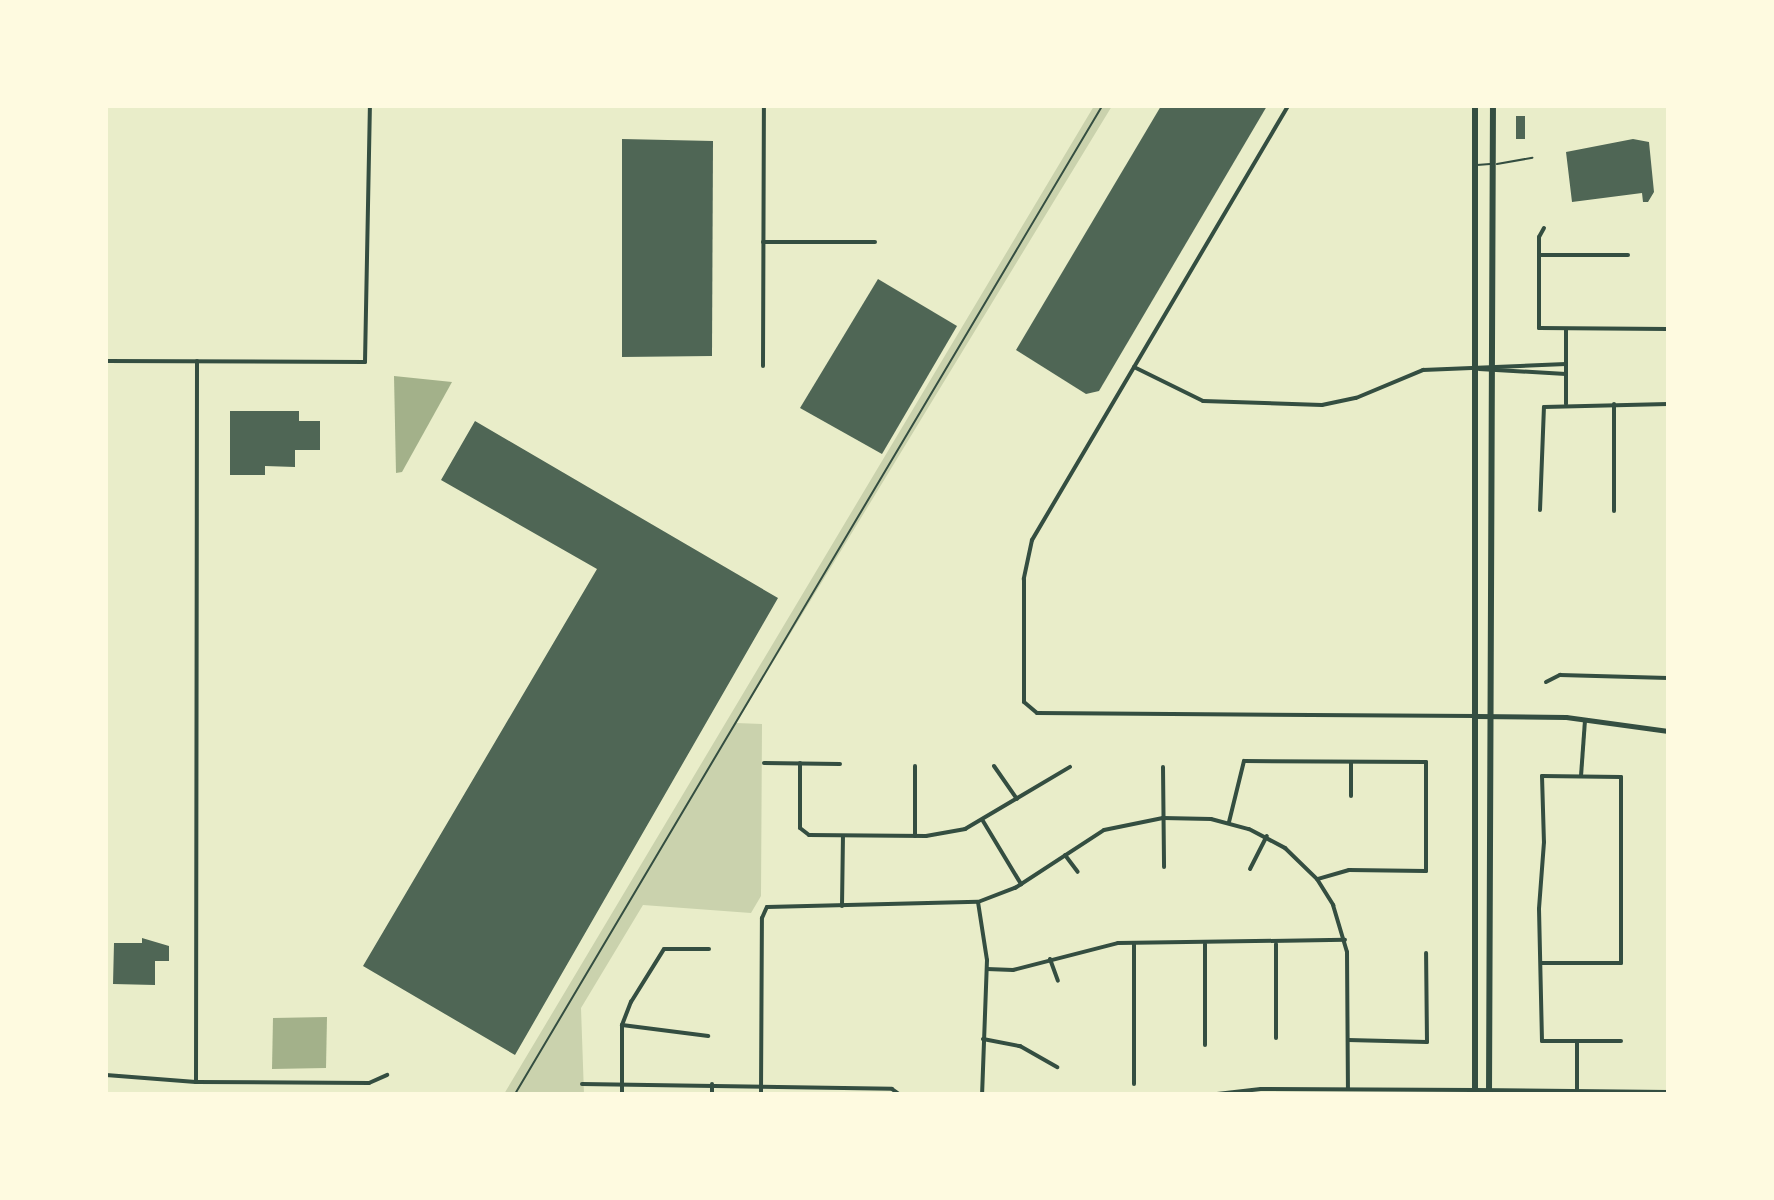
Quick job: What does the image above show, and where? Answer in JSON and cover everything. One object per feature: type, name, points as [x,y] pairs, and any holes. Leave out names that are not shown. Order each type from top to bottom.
[{"type":"main road","points":[[1475,106],[1475,1092]]},
{"type":"main road","points":[[1489,1092],[1493,106]]},
{"type":"street","points":[[106,361],[365,362],[370,106]]},
{"type":"street","points":[[763,366],[764,106]]},
{"type":"street","points":[[1288,106],[1028,550],[1027,709],[1490,716],[1585,720],[1668,731]]},
{"type":"street","points":[[1544,228],[1539,255],[1539,328],[1668,329]]},
{"type":"street","points":[[763,242],[875,242]]},
{"type":"street","points":[[1539,255],[1628,255]]},
{"type":"street","points":[[1566,329],[1566,404]]},
{"type":"street","points":[[196,1082],[197,361]]},
{"type":"street","points":[[1134,367],[1203,401],[1306,405],[1350,400],[1423,370],[1566,364]]},
{"type":"street","points":[[1476,368],[1490,373],[1566,374]]},
{"type":"street","points":[[1540,510],[1544,407],[1566,404],[1668,404]]},
{"type":"street","points":[[1614,404],[1614,511]]},
{"type":"street","points":[[1546,682],[1560,675],[1668,678]]},
{"type":"street","points":[[1581,776],[1585,720]]},
{"type":"street","points":[[1229,822],[1244,761],[1426,762],[1426,871],[1349,870],[1317,879]]},
{"type":"street","points":[[1351,762],[1351,796]]},
{"type":"street","points":[[764,763],[840,764]]},
{"type":"street","points":[[800,763],[802,833],[843,835],[915,836],[983,821],[1070,767]]},
{"type":"street","points":[[915,766],[915,836]]},
{"type":"street","points":[[994,766],[1017,799]]},
{"type":"street","points":[[1163,767],[1164,867]]},
{"type":"street","points":[[1542,963],[1621,963],[1621,777],[1542,776],[1542,963],[1542,1041],[1621,1041]]},
{"type":"street","points":[[761,1091],[765,908],[978,902],[1021,884],[1117,824],[1163,818],[1229,822],[1267,836],[1317,879],[1345,940],[1348,1089]]},
{"type":"street","points":[[983,821],[1021,884]]},
{"type":"street","points":[[842,906],[843,835]]},
{"type":"street","points":[[1250,869],[1267,836]]},
{"type":"street","points":[[1065,855],[1078,872]]},
{"type":"street","points":[[978,902],[987,969],[982,1094]]},
{"type":"street","points":[[987,969],[1013,970],[1086,947],[1134,943],[1276,944],[1345,940]]},
{"type":"street","points":[[1134,943],[1134,1084]]},
{"type":"street","points":[[1205,944],[1205,1045]]},
{"type":"street","points":[[1276,944],[1276,1038]]},
{"type":"street","points":[[622,1094],[622,1025],[664,949],[709,949]]},
{"type":"street","points":[[1348,1040],[1427,1042],[1426,953]]},
{"type":"street","points":[[1050,959],[1058,981]]},
{"type":"street","points":[[622,1025],[708,1036]]},
{"type":"street","points":[[983,1039],[1020,1046],[1057,1067]]},
{"type":"street","points":[[1577,1041],[1577,1092]]},
{"type":"street","points":[[106,1075],[196,1082],[369,1083],[387,1075]]},
{"type":"street","points":[[582,1084],[712,1084],[761,1091],[899,1093]]},
{"type":"street","points":[[712,1084],[712,1094]]},
{"type":"street","points":[[1217,1094],[1348,1089],[1668,1092]]},
{"type":"lane","points":[[1475,165],[1532,158]]},
{"type":"path","points":[[515,1094],[1102,106]]},
{"type":"shaded area","points":[[1094,106],[1112,106],[736,723],[762,724],[761,896],[751,913],[643,905],[581,1008],[584,1094],[504,1094]]},
{"type":"shaded area","points":[[394,376],[452,382],[402,472],[396,473]]},
{"type":"shaded area","points":[[327,1017],[326,1068],[272,1069],[273,1018]]},
{"type":"building","points":[[1161,106],[1267,106],[1099,391],[1086,394],[1016,350]]},
{"type":"building","points":[[1516,116],[1525,116],[1525,139],[1516,139]]},
{"type":"building","points":[[622,139],[713,141],[712,356],[622,357]]},
{"type":"building","points":[[1633,139],[1649,142],[1654,192],[1648,202],[1643,202],[1642,193],[1572,202],[1566,152]]},
{"type":"building","points":[[878,279],[957,326],[882,454],[800,408]]},
{"type":"building","points":[[230,411],[299,411],[299,421],[320,421],[320,450],[295,450],[295,467],[265,466],[265,475],[230,475]]},
{"type":"building","points":[[475,421],[778,598],[515,1055],[363,966],[597,569],[441,480]]},
{"type":"building","points":[[142,938],[169,946],[169,961],[155,961],[155,985],[113,984],[114,943],[142,943]]}]
